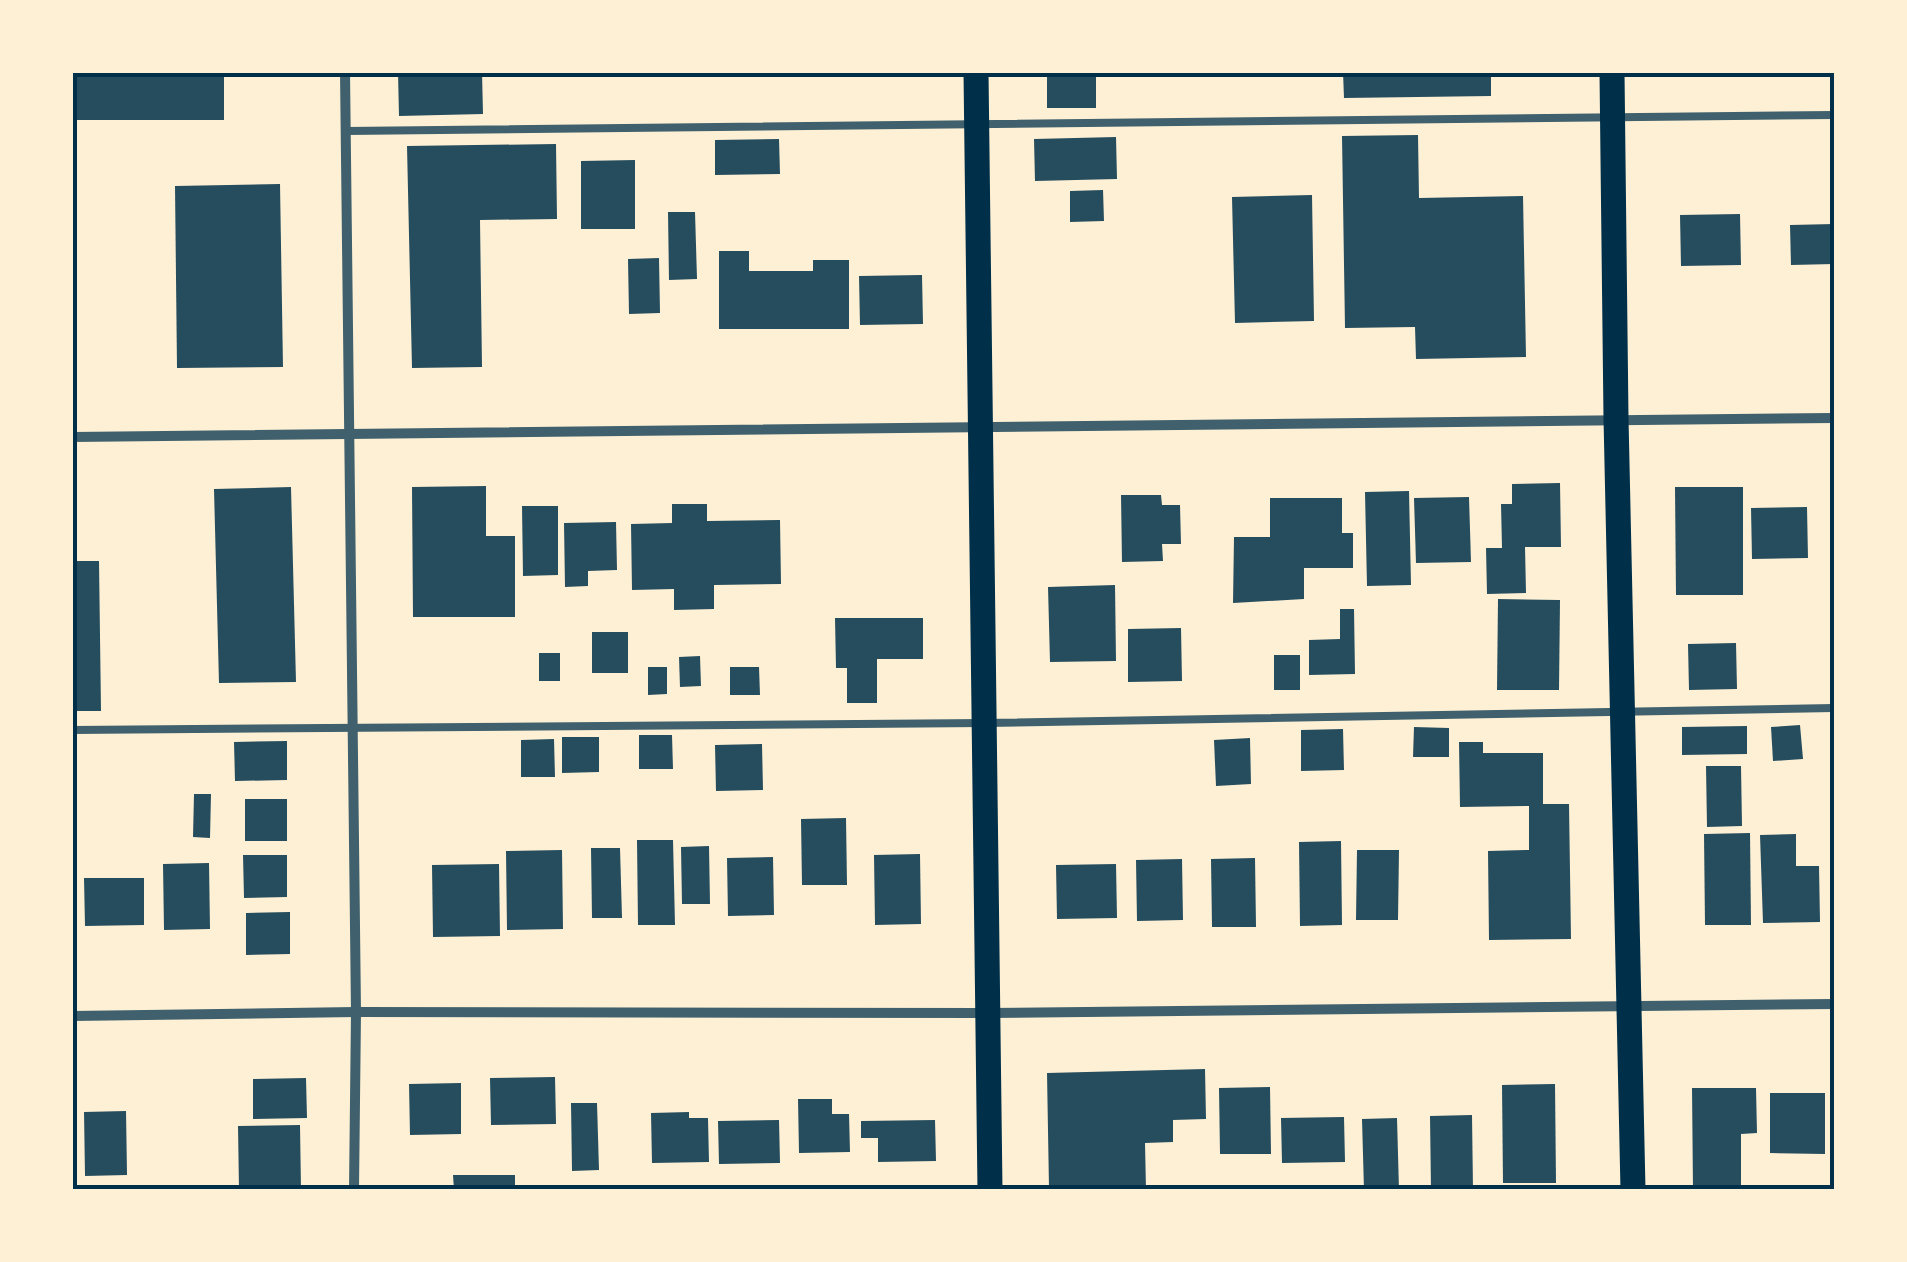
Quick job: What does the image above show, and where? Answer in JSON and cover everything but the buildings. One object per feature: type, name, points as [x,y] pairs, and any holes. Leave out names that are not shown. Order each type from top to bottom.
[{"type":"main road","points":[[976,72],[990,1190]]},
{"type":"main road","points":[[1612,72],[1633,1190]]},
{"type":"street","points":[[346,72],[356,1012],[354,1190]]},
{"type":"street","points":[[72,437],[1834,418]]},
{"type":"street","points":[[72,1016],[356,1012],[987,1013],[1834,1004]]},
{"type":"lane","points":[[346,131],[1834,115]]},
{"type":"lane","points":[[72,730],[984,723],[1834,708]]}]
